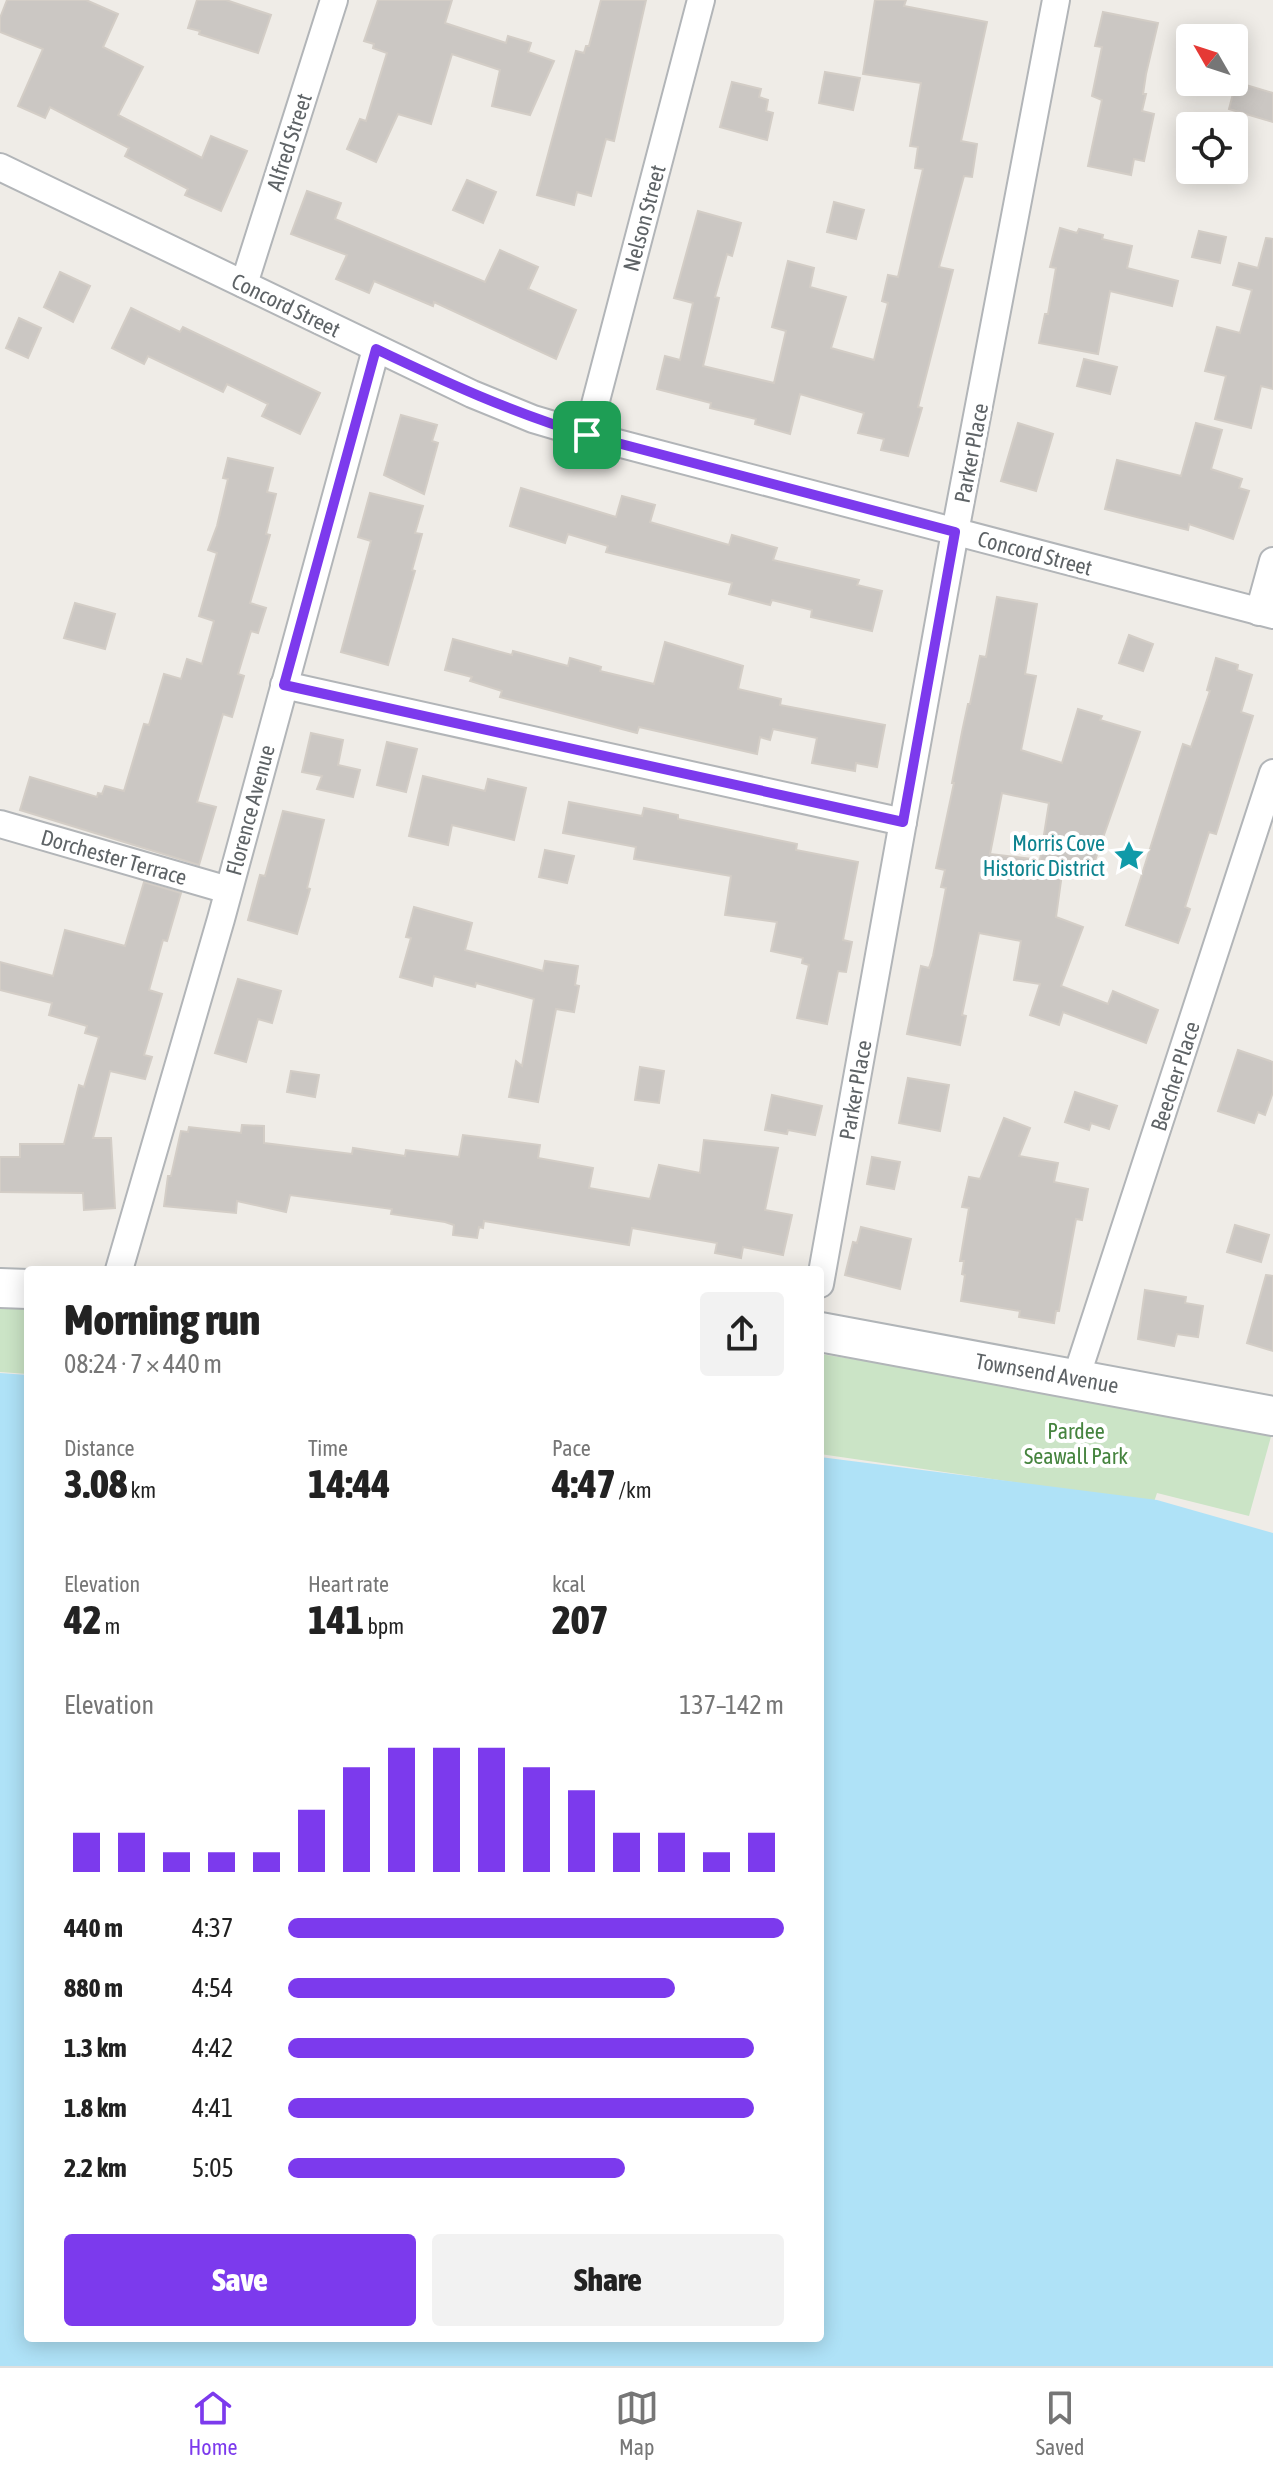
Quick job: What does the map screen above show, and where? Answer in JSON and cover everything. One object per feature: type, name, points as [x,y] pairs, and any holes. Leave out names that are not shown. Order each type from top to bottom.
[{"type":"main road","points":[[0,1288],[24,1289]]},
{"type":"main road","name":"Townsend Avenue","points":[[824,1333],[1273,1416]]},
{"type":"street","name":"Alfred Street","points":[[244,284],[334,0]]},
{"type":"street","name":"Nelson Street","points":[[587,435],[701,0]]},
{"type":"street","name":"Parker Place","points":[[823,1266],[955,532],[1056,0]]},
{"type":"street","name":"Concord Street","points":[[0,167],[376,349],[533,419],[1266,614]]},
{"type":"street","name":"Florence Avenue","points":[[120,1266],[228,890],[376,349]]},
{"type":"street","points":[[1266,614],[1273,561]]},
{"type":"street","points":[[284,685],[903,822]]},
{"type":"street","name":"Beecher Place","points":[[1076,1378],[1273,773]]},
{"type":"street","name":"Dorchester Terrace","points":[[0,824],[228,890]]},
{"type":"green space","points":[[0,1304],[24,1306],[24,1374],[0,1372]]},
{"type":"green space","name":"Pardee Seawall Park","points":[[824,1355],[1082,1395],[1272,1433],[1249,1516],[1157,1493],[1152,1508],[1019,1483],[824,1455]]},
{"type":"water","points":[[0,1373],[24,1375],[24,2342],[824,2342],[824,1458],[1157,1500],[1273,1533],[1273,2366],[0,2366]]},
{"type":"building","points":[[7,0],[86,0],[118,14],[103,47],[143,67],[118,115],[202,158],[211,136],[247,151],[221,211],[185,195],[188,189],[125,156],[129,148],[50,107],[45,118],[18,106],[43,49],[0,32],[0,18]]},
{"type":"building","points":[[197,0],[226,0],[271,15],[258,53],[188,28]]},
{"type":"building","points":[[378,0],[452,0],[445,23],[506,43],[508,36],[531,43],[528,52],[554,61],[530,115],[492,106],[500,70],[452,54],[431,124],[398,114],[376,162],[347,149],[360,119],[366,121],[387,53],[364,41]]},
{"type":"building","points":[[601,0],[646,0],[614,141],[606,139],[591,196],[577,192],[574,205],[537,195],[576,51],[584,53],[586,46],[589,46]]},
{"type":"building","points":[[875,0],[906,0],[904,6],[987,22],[961,141],[977,144],[972,177],[964,176],[939,267],[953,270],[908,456],[881,450],[884,439],[858,433],[864,413],[800,394],[790,434],[755,424],[756,419],[710,408],[711,403],[657,389],[665,356],[680,360],[693,303],[674,298],[698,211],[741,223],[732,256],[727,254],[715,297],[719,298],[703,366],[774,383],[786,331],[772,327],[788,261],[814,268],[810,287],[846,297],[831,348],[874,360],[888,303],[882,301],[888,275],[898,277],[923,169],[915,168],[918,147],[910,146],[921,83],[863,74]]},
{"type":"building","points":[[1103,12],[1158,23],[1146,74],[1142,111],[1154,114],[1144,161],[1134,159],[1131,175],[1088,166],[1102,100],[1092,96],[1102,47],[1095,46]]},
{"type":"building","points":[[825,72],[860,78],[853,110],[819,103]]},
{"type":"building","points":[[732,82],[761,89],[759,97],[768,100],[766,111],[773,113],[767,140],[720,127]]},
{"type":"building","points":[[1248,86],[1273,93],[1273,122],[1248,115],[1248,112],[1229,109],[1232,96],[1248,96]]},
{"type":"building","points":[[467,180],[496,192],[483,223],[453,210]]},
{"type":"building","points":[[307,191],[341,203],[335,219],[485,282],[500,250],[538,267],[528,289],[576,310],[556,359],[434,302],[433,306],[374,281],[369,293],[336,279],[347,255],[291,234]]},
{"type":"building","points":[[834,202],[864,210],[856,239],[827,232]]},
{"type":"building","points":[[1060,228],[1103,235],[1102,239],[1132,246],[1127,268],[1178,281],[1172,306],[1110,291],[1098,354],[1039,343],[1045,314],[1048,314],[1056,268],[1050,267]]},
{"type":"building","points":[[1199,231],[1226,237],[1220,263],[1192,257]]},
{"type":"building","points":[[1266,238],[1273,239],[1273,389],[1261,386],[1251,428],[1215,419],[1226,376],[1205,371],[1217,327],[1240,333],[1252,290],[1233,285],[1239,263],[1258,268]]},
{"type":"building","points":[[60,272],[90,286],[73,322],[44,307]]},
{"type":"building","points":[[131,308],[180,332],[183,327],[320,393],[300,434],[262,416],[268,404],[227,384],[223,392],[148,356],[144,364],[112,348]]},
{"type":"building","points":[[19,318],[41,328],[28,358],[6,348]]},
{"type":"building","points":[[1084,359],[1117,367],[1110,394],[1077,386]]},
{"type":"building","points":[[401,415],[437,425],[432,441],[438,443],[424,494],[384,475]]},
{"type":"building","points":[[1018,423],[1053,434],[1036,491],[1001,481]]},
{"type":"building","points":[[1196,423],[1222,430],[1211,469],[1242,479],[1239,488],[1249,491],[1233,539],[1189,524],[1188,530],[1105,509],[1117,460],[1181,476]]},
{"type":"building","points":[[228,458],[273,468],[267,492],[276,494],[266,534],[270,535],[250,603],[266,608],[258,633],[251,631],[238,674],[244,676],[232,717],[223,714],[197,802],[216,807],[199,865],[20,810],[30,777],[97,797],[105,786],[124,791],[144,724],[149,725],[164,674],[181,679],[187,659],[202,664],[214,621],[199,616],[217,553],[208,550],[228,479],[223,478]]},
{"type":"building","points":[[521,488],[616,517],[622,496],[655,505],[650,522],[729,545],[732,535],[777,548],[773,560],[859,580],[857,585],[882,591],[872,631],[811,617],[812,610],[772,600],[770,605],[729,594],[732,583],[606,552],[608,546],[568,534],[565,543],[510,526]]},
{"type":"building","points":[[370,493],[423,506],[415,533],[422,534],[412,570],[415,571],[388,665],[341,652],[371,541],[358,537]]},
{"type":"building","points":[[997,597],[1037,604],[1025,674],[1036,676],[1021,750],[1062,763],[1078,709],[1102,716],[1100,720],[1140,732],[1092,869],[1064,859],[1056,917],[1083,927],[1061,986],[1108,1004],[1113,991],[1158,1010],[1146,1043],[1063,1012],[1059,1025],[1030,1015],[1040,984],[1014,980],[1021,941],[979,933],[962,1015],[966,1016],[960,1045],[907,1034],[921,966],[929,968],[933,956],[946,888],[941,887],[945,870],[936,868],[968,704],[980,656],[986,657]],"holes":[[[1002,793],[1049,803],[1040,860],[990,854]]]},
{"type":"building","points":[[75,603],[115,614],[105,649],[64,638]]},
{"type":"building","points":[[1129,635],[1153,644],[1143,671],[1119,663]]},
{"type":"building","points":[[453,639],[568,666],[570,658],[601,667],[600,671],[654,684],[665,642],[743,666],[738,689],[781,699],[780,705],[885,725],[877,767],[856,763],[855,771],[812,763],[817,738],[773,729],[770,740],[760,737],[757,754],[639,727],[637,733],[500,697],[502,691],[470,681],[472,677],[445,670]]},
{"type":"building","points":[[1216,658],[1238,665],[1237,670],[1252,675],[1241,712],[1253,716],[1216,834],[1209,832],[1185,907],[1190,909],[1178,943],[1126,925],[1183,744],[1191,747],[1210,691],[1207,690]]},
{"type":"building","points":[[311,733],[343,740],[338,765],[360,770],[353,797],[317,789],[322,776],[302,772]]},
{"type":"building","points":[[387,742],[417,749],[406,792],[377,785]]},
{"type":"building","points":[[423,776],[485,791],[488,779],[526,788],[514,840],[452,825],[448,845],[409,836]]},
{"type":"building","points":[[569,802],[642,816],[644,808],[678,815],[678,819],[797,844],[796,850],[858,862],[843,940],[852,942],[846,972],[838,971],[827,1024],[797,1018],[809,965],[802,963],[803,958],[771,951],[777,922],[725,915],[731,876],[634,859],[636,847],[563,833]]},
{"type":"building","points":[[283,811],[324,820],[297,934],[248,920],[260,875],[265,876]]},
{"type":"building","points":[[545,850],[574,856],[567,883],[539,877]]},
{"type":"building","points":[[144,882],[181,893],[149,990],[162,994],[144,1055],[152,1057],[145,1079],[110,1071],[93,1138],[111,1138],[115,1208],[84,1210],[83,1193],[0,1192],[0,1157],[20,1157],[20,1144],[64,1144],[79,1085],[84,1087],[99,1037],[85,1033],[87,1026],[49,1015],[52,1003],[0,990],[0,962],[53,976],[65,930],[125,946]]},
{"type":"building","points":[[414,907],[472,923],[465,950],[543,971],[545,961],[578,966],[575,985],[579,986],[574,1012],[556,1009],[538,1102],[509,1097],[516,1061],[522,1066],[534,999],[476,983],[475,987],[434,976],[432,986],[400,977],[411,938],[406,937]]},
{"type":"building","points":[[238,979],[281,991],[272,1023],[258,1019],[246,1062],[215,1053]]},
{"type":"building","points":[[1238,1050],[1273,1062],[1273,1092],[1265,1115],[1258,1112],[1254,1123],[1218,1111]]},
{"type":"building","points":[[640,1067],[664,1071],[659,1103],[635,1100]]},
{"type":"building","points":[[291,1071],[319,1075],[315,1097],[287,1092]]},
{"type":"building","points":[[908,1078],[949,1085],[940,1131],[899,1123]]},
{"type":"building","points":[[1075,1092],[1117,1106],[1109,1129],[1091,1123],[1089,1130],[1065,1122]]},
{"type":"building","points":[[772,1095],[822,1106],[815,1135],[765,1130]]},
{"type":"building","points":[[1004,1118],[1030,1128],[1019,1156],[1058,1163],[1054,1182],[1088,1189],[1082,1220],[1076,1219],[1059,1311],[1056,1311],[1054,1323],[1019,1317],[1020,1311],[961,1301],[965,1275],[962,1274],[964,1261],[960,1261],[969,1208],[962,1207],[969,1177],[980,1179]]},
{"type":"building","points":[[242,1125],[264,1126],[264,1143],[352,1154],[353,1148],[405,1156],[406,1150],[459,1157],[463,1135],[540,1145],[538,1158],[593,1168],[589,1188],[650,1199],[659,1165],[700,1173],[704,1140],[778,1148],[765,1210],[792,1215],[783,1255],[743,1247],[741,1258],[715,1253],[717,1243],[632,1228],[629,1245],[484,1221],[477,1238],[453,1235],[454,1225],[445,1222],[391,1214],[392,1209],[290,1195],[286,1212],[237,1201],[236,1213],[164,1206],[168,1176],[171,1176],[181,1131],[188,1132],[189,1127],[241,1133]]},
{"type":"building","points":[[872,1157],[900,1162],[894,1189],[867,1184]]},
{"type":"building","points":[[1235,1225],[1269,1235],[1261,1262],[1227,1252]]},
{"type":"building","points":[[861,1227],[911,1239],[900,1289],[845,1275],[853,1242],[857,1243]]},
{"type":"building","points":[[1266,1275],[1273,1276],[1273,1351],[1247,1343]]},
{"type":"building","points":[[1145,1290],[1186,1297],[1185,1303],[1203,1306],[1198,1337],[1177,1334],[1174,1346],[1138,1339]]},
{"type":"place","name":"Morris Cove Historic District","points":[[1129,856]]},
{"type":"route","points":[[376,349],[533,419],[587,435],[955,532],[903,822],[284,685],[376,349]]}]
